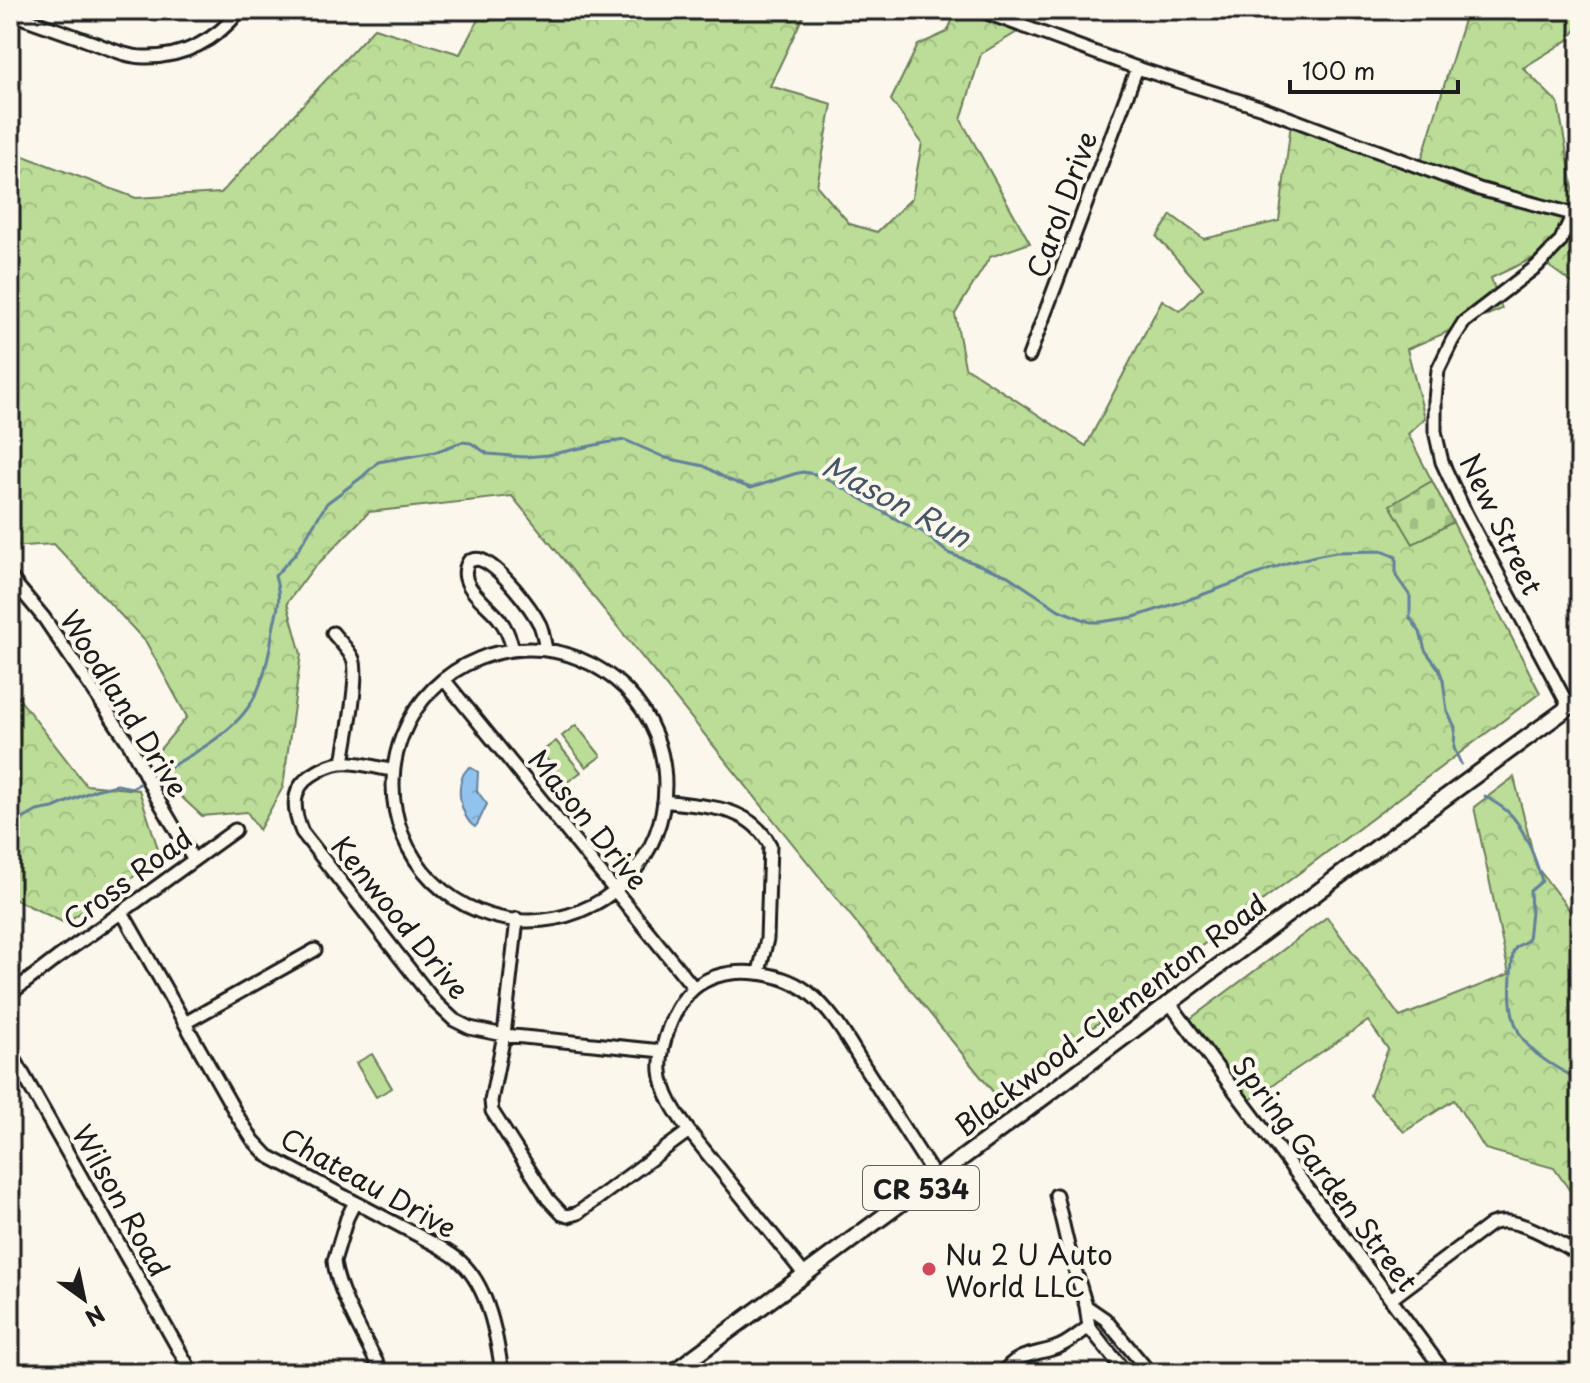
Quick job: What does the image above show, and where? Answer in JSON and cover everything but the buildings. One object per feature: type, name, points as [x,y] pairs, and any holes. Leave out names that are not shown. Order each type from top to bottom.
[{"type":"main road","name":"Blackwood-Clementon Road","points":[[672,1373],[1574,703]]},
{"type":"street","points":[[10,13],[142,57],[166,55],[201,45],[217,34],[240,10]]},
{"type":"street","points":[[979,10],[1137,68],[1262,108],[1479,189],[1576,215]]},
{"type":"street","name":"Carol Drive","points":[[1029,356],[1137,68]]},
{"type":"street","name":"New Street","points":[[1574,703],[1466,514],[1442,462],[1435,431],[1435,400],[1438,370],[1464,322],[1537,266],[1560,242],[1576,215]]},
{"type":"street","points":[[513,649],[509,634],[498,617],[467,582],[465,570],[469,561],[483,561],[515,589],[541,627],[546,649]]},
{"type":"street","name":"Woodland Drive","points":[[10,577],[44,618],[130,745],[193,859]]},
{"type":"street","points":[[333,633],[355,662],[343,763],[392,770]]},
{"type":"street","points":[[546,649],[594,666],[627,690],[646,714],[660,746],[666,773],[665,801],[655,835],[639,865],[611,898],[557,918],[491,916],[445,893],[422,868],[399,828],[393,807],[390,783],[394,760],[405,726],[418,704],[433,690],[480,657],[502,650],[546,649]]},
{"type":"street","name":"Mason Drive","points":[[446,682],[694,988]]},
{"type":"street","name":"Kenwood Drive","points":[[343,763],[323,767],[305,779],[297,790],[294,802],[302,832],[435,1002],[454,1020],[470,1028],[504,1035],[662,1051]]},
{"type":"street","points":[[665,801],[734,812],[759,828],[770,845],[767,939],[759,972]]},
{"type":"street","name":"Cross Road","points":[[10,994],[235,830]]},
{"type":"street","name":"Chateau Drive","points":[[122,912],[253,1140],[268,1156],[440,1247],[462,1263],[478,1284],[496,1330],[502,1373]]},
{"type":"street","points":[[517,919],[492,1111],[548,1199],[562,1214],[578,1213],[689,1131]]},
{"type":"street","points":[[185,1023],[315,950]]},
{"type":"street","points":[[804,1274],[689,1131],[674,1111],[664,1089],[662,1051],[668,1030],[681,1003],[694,988],[724,975],[759,972],[789,981],[807,991],[833,1018],[935,1177]]},
{"type":"street","name":"Spring Garden Street","points":[[1169,1002],[1445,1373]]},
{"type":"street","name":"Wilson Road","points":[[10,1051],[192,1373]]},
{"type":"street","points":[[1056,1195],[1089,1327],[1126,1373]]},
{"type":"street","points":[[355,1202],[347,1218],[334,1261],[335,1268],[382,1373]]},
{"type":"street","points":[[1391,1299],[1499,1221],[1529,1228],[1574,1251]]},
{"type":"street","points":[[1086,1306],[1105,1319],[1150,1373]]},
{"type":"street","points":[[1003,1373],[1012,1362],[1029,1354],[1058,1348],[1089,1327]]},
{"type":"green space","points":[[483,10],[806,10],[770,86],[832,104],[817,186],[850,224],[877,232],[912,198],[922,143],[891,100],[918,45],[947,32],[957,10],[1044,10],[1037,20],[981,54],[961,120],[1030,243],[990,257],[955,314],[965,367],[1086,446],[1162,300],[1180,311],[1203,288],[1157,237],[1171,215],[1204,239],[1279,221],[1291,123],[1420,165],[1467,10],[1580,10],[1580,24],[1568,40],[1523,68],[1558,103],[1574,194],[1580,199],[1580,291],[1536,257],[1491,278],[1502,309],[1407,349],[1425,418],[1408,434],[1540,693],[998,1098],[512,496],[369,512],[311,571],[287,603],[301,654],[283,787],[259,830],[247,812],[202,816],[163,780],[156,754],[187,717],[146,642],[54,544],[10,547],[10,151],[136,198],[221,193],[374,28],[460,54]]},
{"type":"green space","points":[[1432,481],[1453,522],[1413,544],[1390,505]]},
{"type":"green space","points":[[10,687],[86,785],[139,790],[161,858],[65,923],[10,897]]},
{"type":"green space","points":[[576,725],[601,756],[586,767],[562,736]]},
{"type":"green space","points":[[556,741],[581,772],[566,783],[541,752]]},
{"type":"green space","points":[[1514,777],[1536,866],[1580,924],[1580,1205],[1554,1168],[1485,1149],[1454,1100],[1404,1132],[1370,1095],[1388,1049],[1368,1021],[1244,1104],[1186,1022],[1327,917],[1400,1017],[1509,974],[1474,807]]},
{"type":"green space","points":[[372,1054],[392,1088],[376,1097],[356,1063]]},
{"type":"water","points":[[470,767],[478,772],[477,791],[487,804],[475,827],[465,815],[460,797],[461,780]]},
{"type":"waterway","name":"Mason Run","points":[[10,826],[37,811],[53,808],[95,790],[117,785],[132,788],[201,749],[233,725],[255,696],[266,667],[278,606],[275,576],[296,553],[327,503],[378,462],[435,452],[462,442],[471,443],[488,454],[524,457],[625,440],[666,458],[704,466],[751,488],[803,472],[821,475],[923,532],[948,553],[1008,576],[1059,610],[1090,622],[1134,617],[1287,563],[1336,552],[1382,551],[1396,557],[1396,576],[1410,596],[1410,618],[1420,632],[1425,650],[1439,669],[1447,711],[1455,727],[1454,748],[1461,764]]},
{"type":"waterway","name":"Mason Run","points":[[1485,796],[1507,811],[1518,824],[1533,853],[1542,881],[1530,891],[1528,940],[1516,947],[1513,953],[1511,998],[1518,1031],[1540,1057],[1580,1080]]},
{"type":"place","name":"Nu 2 U Auto World LLC","points":[[929,1269]]}]
